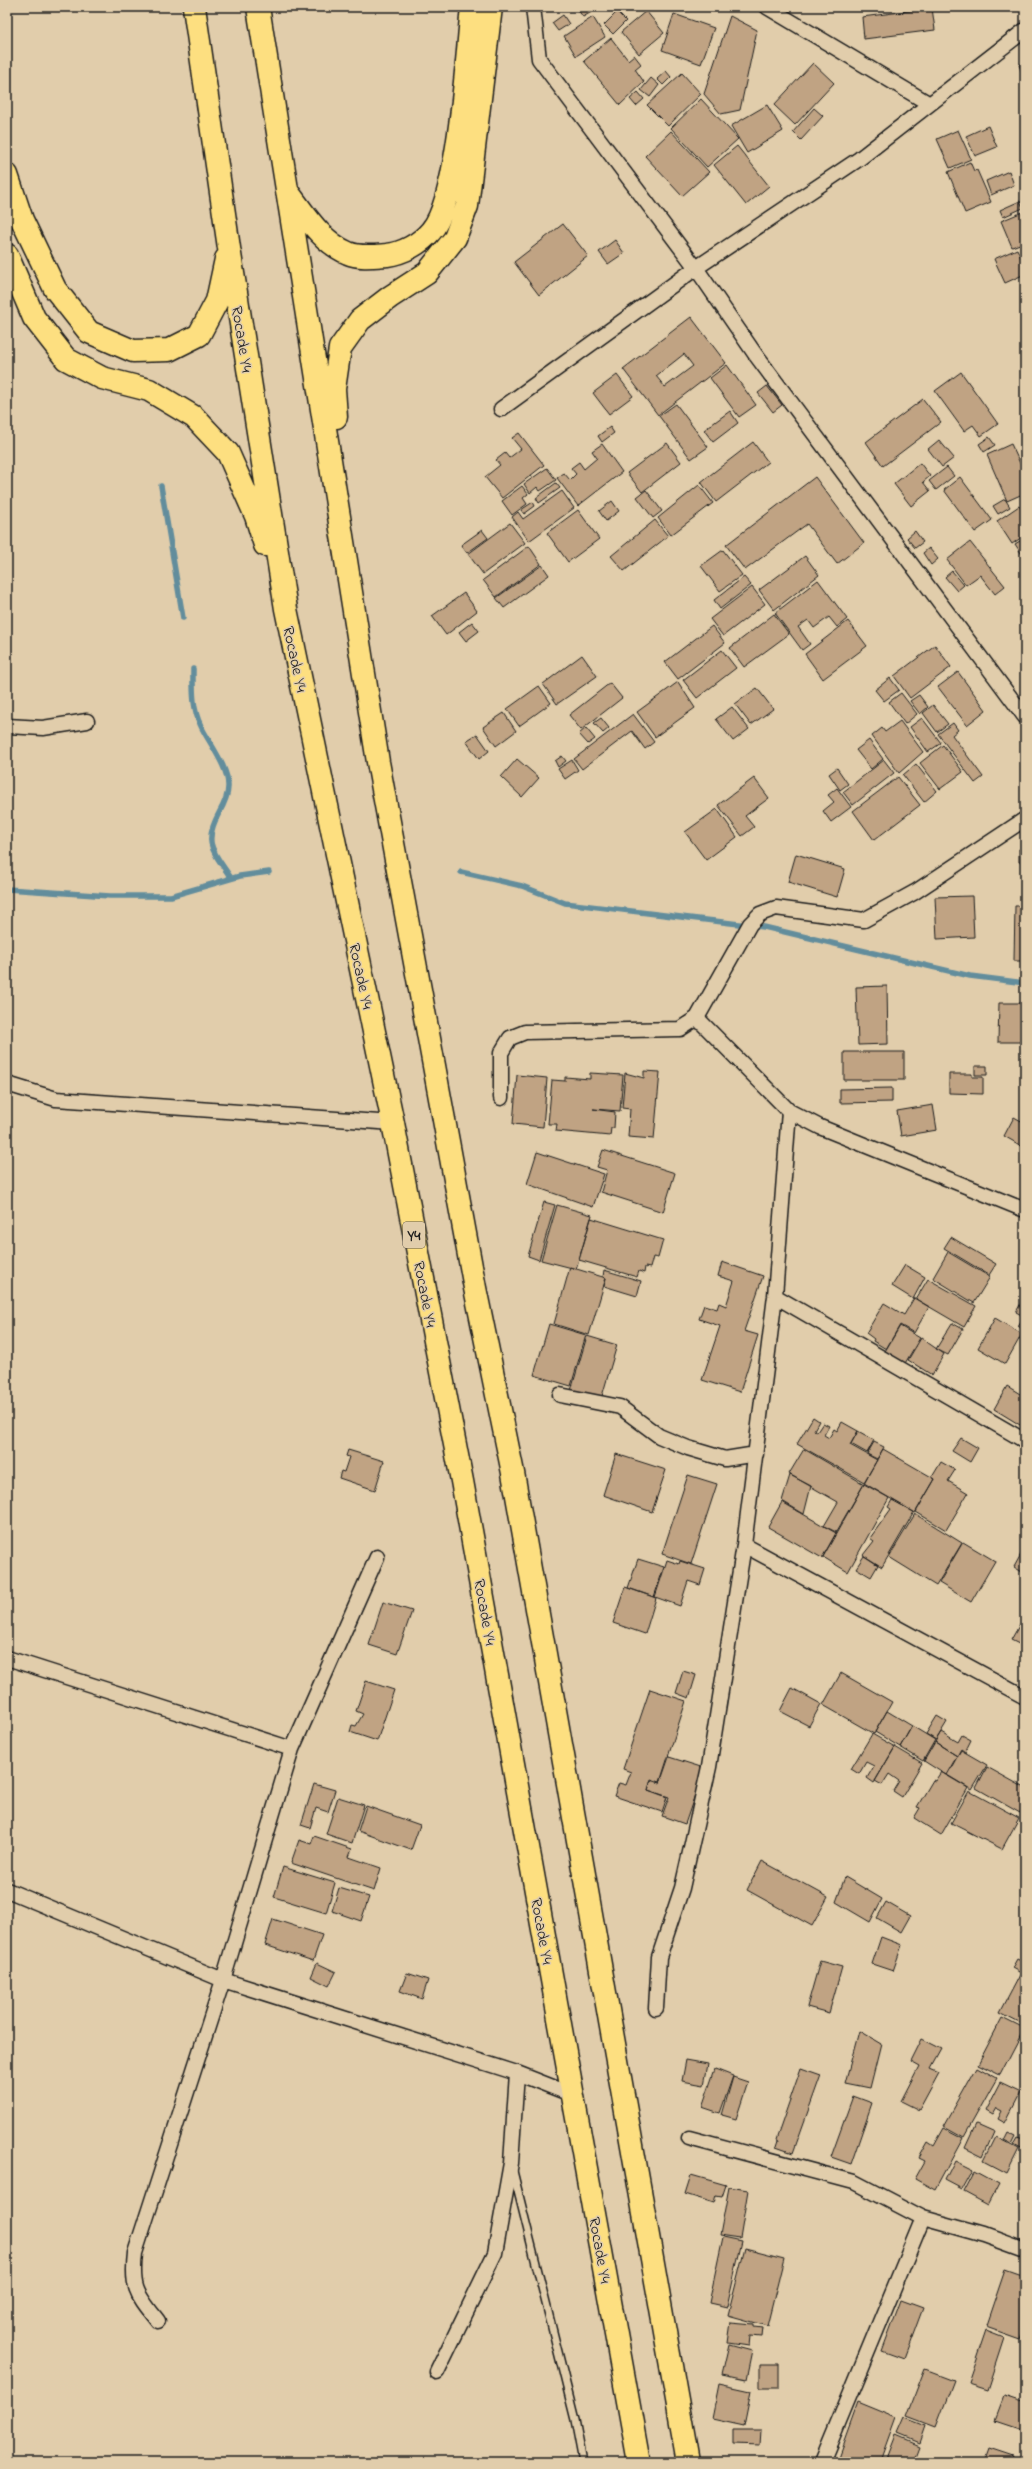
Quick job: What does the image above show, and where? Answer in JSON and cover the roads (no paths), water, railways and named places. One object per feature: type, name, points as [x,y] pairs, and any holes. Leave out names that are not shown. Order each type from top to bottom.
[{"type":"highway","name":"Rocade Y4","points":[[194,7],[229,248],[286,610],[392,1123],[462,1481],[639,2462]]},
{"type":"highway","points":[[258,7],[378,762],[474,1280],[513,1473],[688,2462]]},
{"type":"highway","points":[[286,190],[322,236],[348,254],[367,256],[391,254],[413,247],[432,231],[446,203],[454,165],[472,7]]},
{"type":"highway","points":[[348,567],[334,389],[340,348],[360,320],[390,297],[427,273],[455,238],[467,206],[491,7]]},
{"type":"highway","points":[[7,175],[22,220],[55,290],[89,332],[133,351],[169,350],[199,335],[217,301],[229,248]]},
{"type":"highway","points":[[7,255],[34,318],[66,359],[102,378],[149,390],[194,417],[228,453],[256,516],[286,610]]},
{"type":"street","points":[[533,7],[539,59],[696,268],[755,354],[1025,718]]},
{"type":"street","points":[[767,7],[928,103]]},
{"type":"street","points":[[501,409],[696,268],[859,159],[928,103],[1025,30]]},
{"type":"street","points":[[7,726],[43,728],[87,721]]},
{"type":"street","points":[[501,1098],[501,1053],[510,1038],[525,1032],[680,1029],[697,1018],[750,924],[760,914],[776,908],[864,920],[915,892],[1025,819]]},
{"type":"street","points":[[697,1018],[789,1111],[820,1127],[1025,1210]]},
{"type":"street","points":[[7,1084],[56,1099],[392,1123]]},
{"type":"street","points":[[656,2008],[659,1957],[682,1888],[709,1767],[744,1545],[775,1296],[789,1111]]},
{"type":"street","points":[[775,1296],[1025,1441]]},
{"type":"street","points":[[560,1395],[620,1407],[660,1436],[688,1448],[725,1459],[756,1454]]},
{"type":"street","points":[[744,1545],[1025,1697]]},
{"type":"street","points":[[158,2321],[136,2292],[133,2273],[135,2253],[223,1980],[292,1749],[377,1557]]},
{"type":"street","points":[[7,1658],[292,1749]]},
{"type":"street","points":[[7,1890],[223,1980],[517,2073],[573,2095]]},
{"type":"street","points":[[438,2372],[495,2253],[511,2163],[517,2073]]},
{"type":"street","points":[[689,2138],[854,2182],[923,2218],[984,2234],[1025,2250]]},
{"type":"street","points":[[822,2462],[923,2218]]},
{"type":"lane","points":[[511,2163],[575,2420],[583,2462]]},
{"type":"waterway","points":[[161,486],[183,618]]},
{"type":"waterway","points":[[193,669],[194,698],[198,719],[204,733],[222,764],[227,780],[227,794],[224,804],[214,824],[211,833],[211,840],[215,854],[231,878]]},
{"type":"waterway","points":[[7,889],[110,896],[171,896],[240,876],[269,872]]},
{"type":"waterway","points":[[461,872],[522,886],[565,903],[764,927],[970,976],[1025,983]]}]
